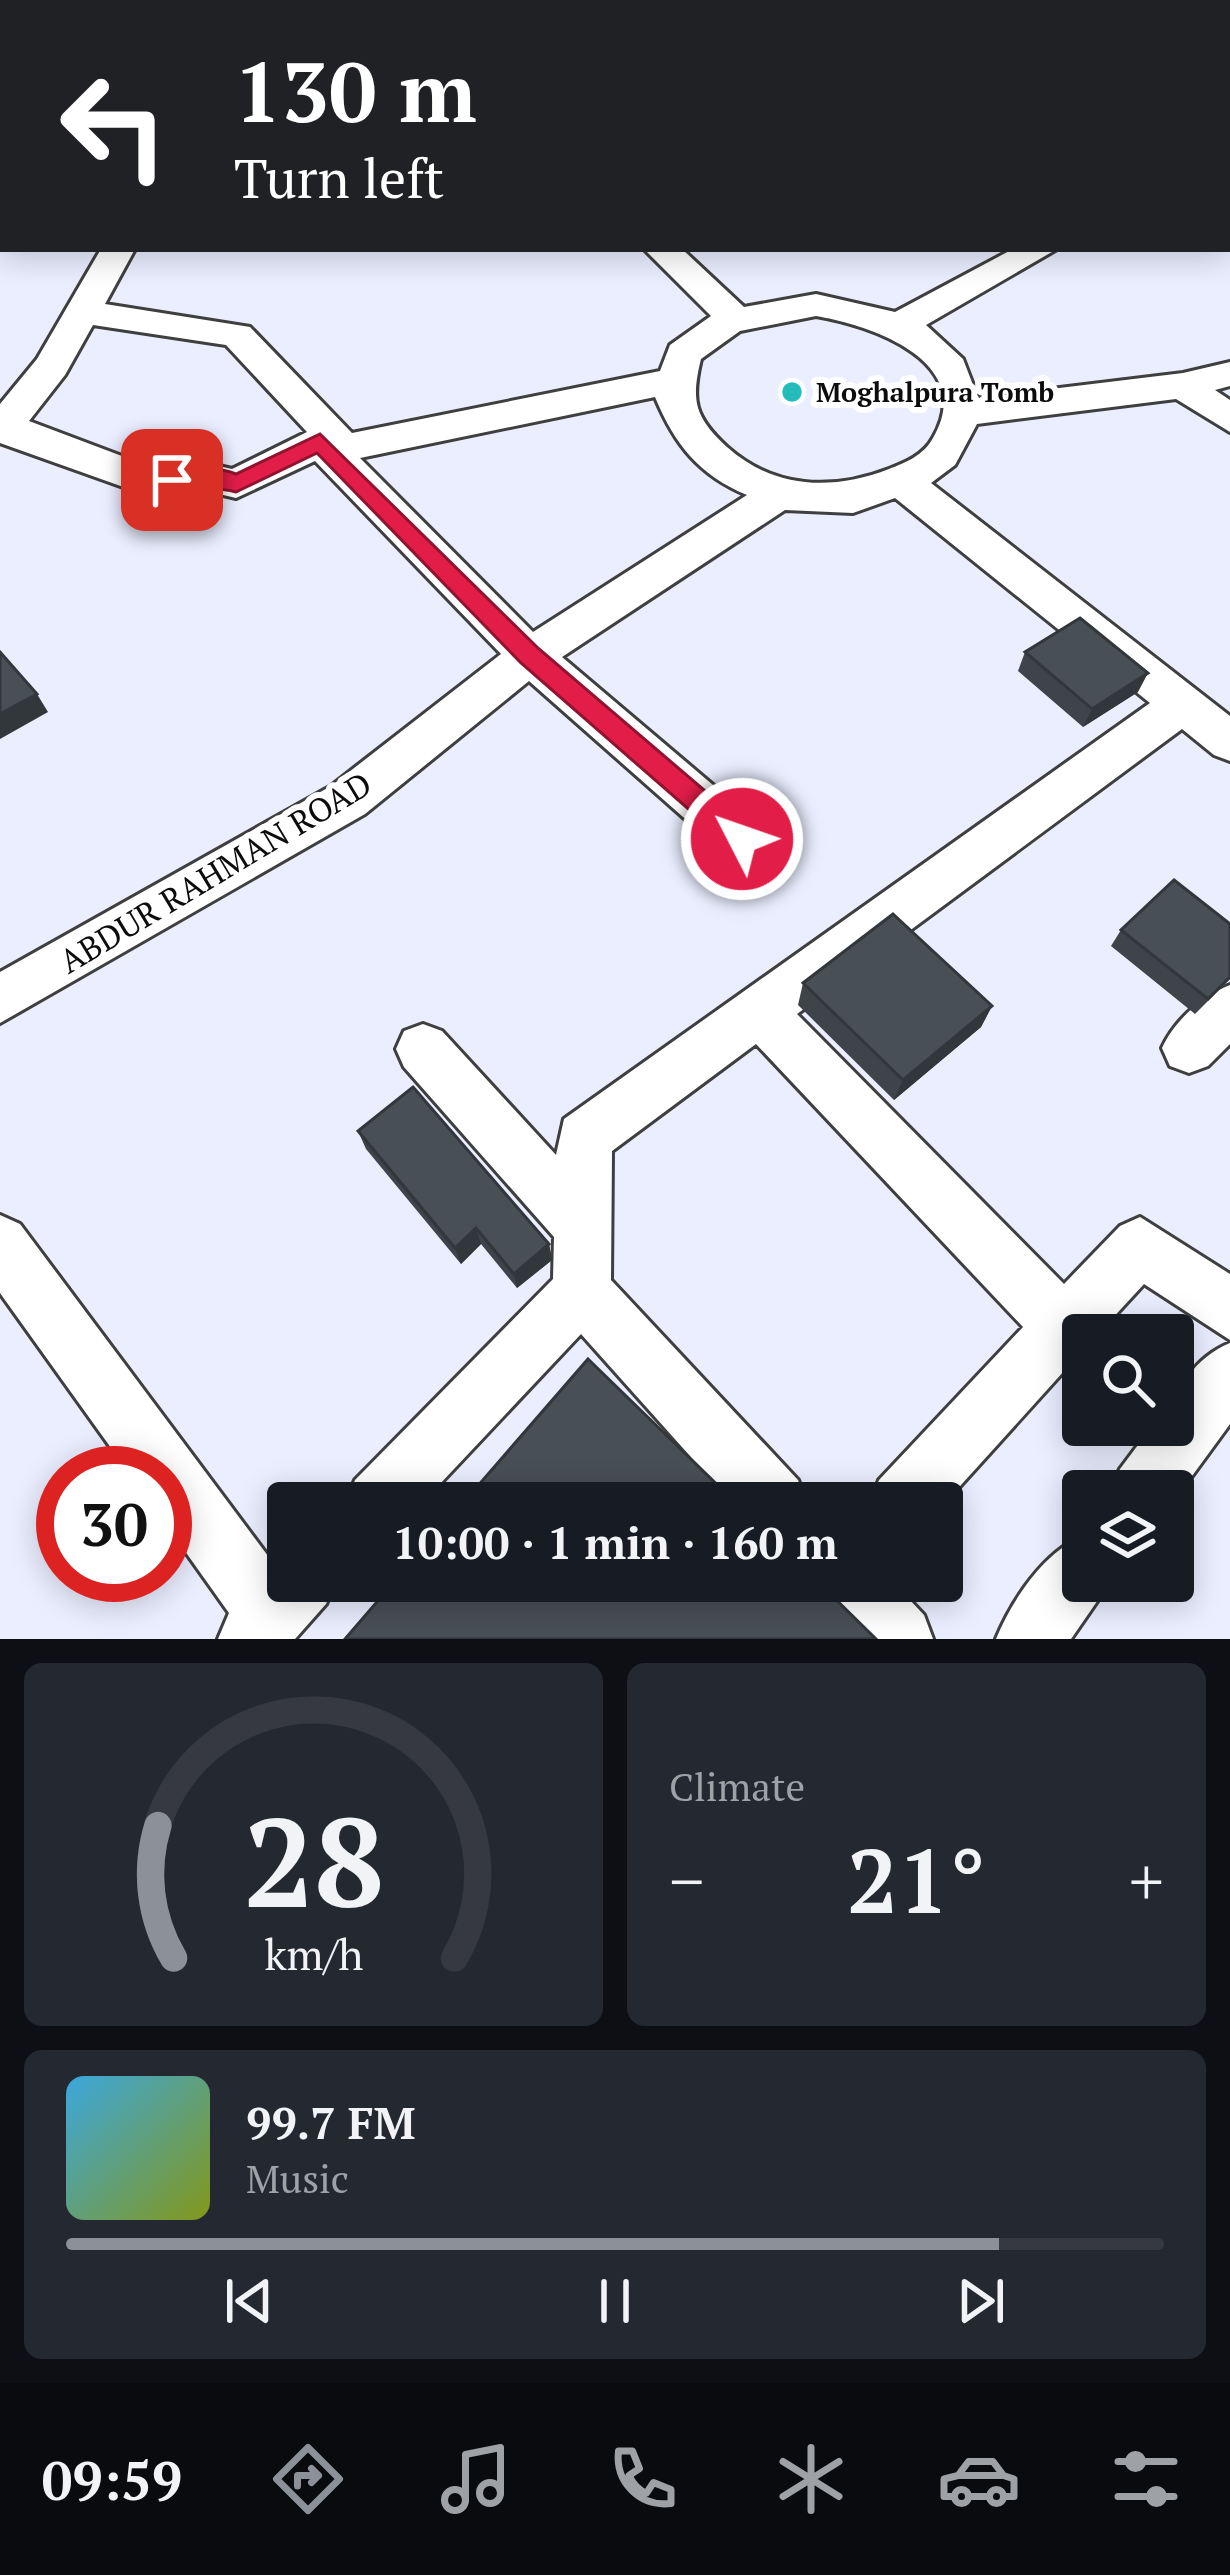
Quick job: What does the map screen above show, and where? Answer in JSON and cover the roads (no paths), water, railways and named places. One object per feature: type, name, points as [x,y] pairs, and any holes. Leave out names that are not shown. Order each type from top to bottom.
[{"type":"street","points":[[116,252],[52,366],[2,428],[157,485],[202,476],[236,484],[326,439]]},
{"type":"street","points":[[664,252],[734,317]]},
{"type":"street","points":[[898,325],[1034,252]]},
{"type":"street","points":[[816,304],[859,310],[898,325],[933,349],[956,380],[962,413],[954,440],[934,464],[904,483],[866,495],[824,499],[781,493],[741,480],[708,460],[685,435],[673,408],[673,381],[684,355],[705,334],[734,317],[773,307],[816,304]]},
{"type":"street","points":[[81,312],[237,335],[326,439],[530,656],[742,839]]},
{"type":"street","points":[[962,413],[1183,386],[1230,374]]},
{"type":"street","points":[[326,439],[344,448],[673,381]]},
{"type":"street","points":[[1183,386],[1230,419]]},
{"type":"street","points":[[904,483],[1230,742]]},
{"type":"street","name":"ABDUR RAHMAN ROAD","points":[[4,986],[349,800],[530,656],[781,493]]},
{"type":"street","points":[[398,1482],[582,1291],[584,1138],[1183,704]]},
{"type":"street","points":[[1190,1048],[1230,1009]]},
{"type":"street","points":[[759,1011],[1062,1325]]},
{"type":"street","points":[[423,1049],[583,1227]]},
{"type":"street","points":[[0,1244],[275,1612]]},
{"type":"street","points":[[1076,1314],[1140,1246],[1230,1310]]},
{"type":"street","points":[[582,1291],[757,1482]]},
{"type":"street","points":[[921,1482],[1062,1329]]},
{"type":"street","points":[[1159,1470],[1227,1384]]},
{"type":"street","points":[[1029,1639],[1062,1596]]},
{"type":"street","points":[[866,1602],[900,1639]]},
{"type":"place","name":"Moghalpura Tomb","points":[[792,392]]}]
